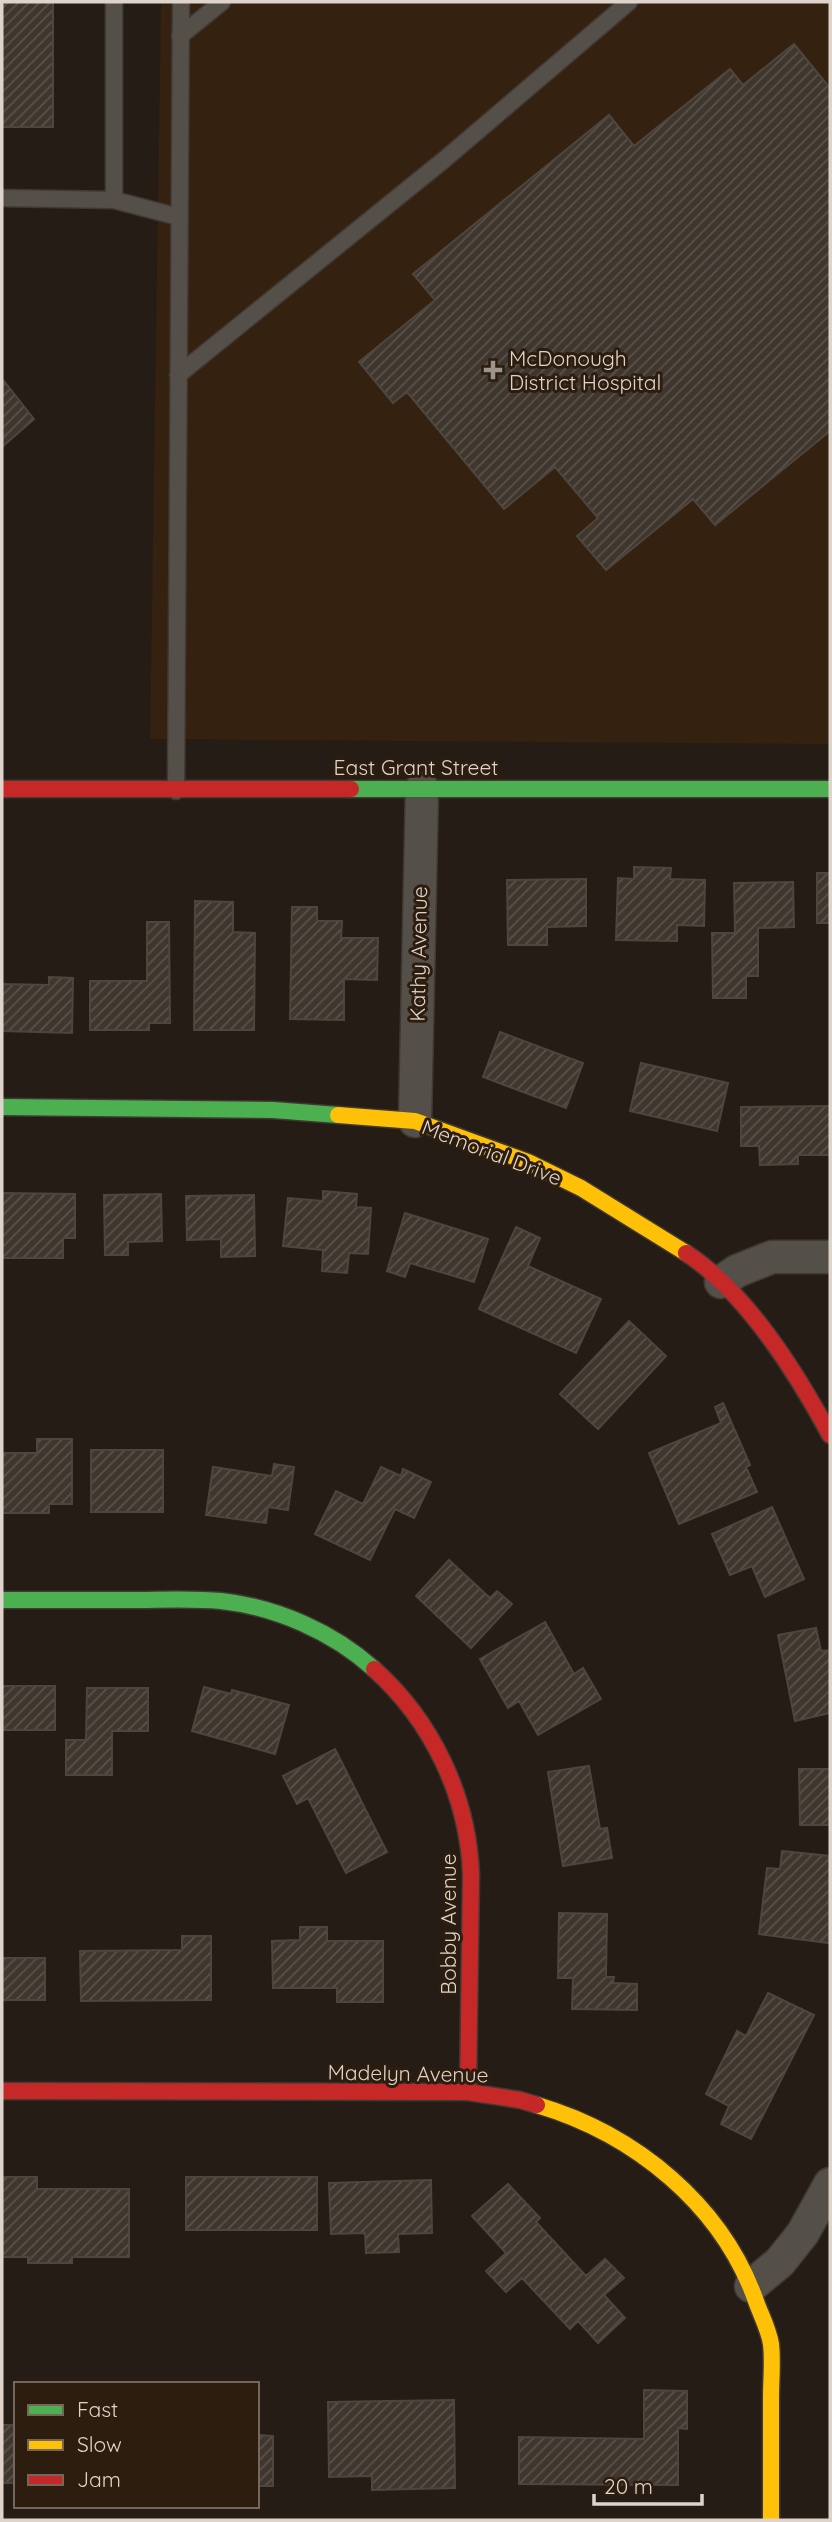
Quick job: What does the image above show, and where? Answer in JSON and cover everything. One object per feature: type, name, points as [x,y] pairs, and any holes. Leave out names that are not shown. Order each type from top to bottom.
[{"type":"street","name":"Kathy Avenue","points":[[415,1121],[422,788]]},
{"type":"street","name":"East Grant Street","points":[[2,789],[830,789]]},
{"type":"street","name":"Memorial Drive","points":[[2,1107],[273,1110],[415,1121],[528,1162],[581,1188],[708,1267],[758,1322],[801,1381],[830,1435]]},
{"type":"street","points":[[721,1282],[737,1271],[772,1256],[830,1256]]},
{"type":"street","name":"Bobby Avenue","points":[[2,1600],[227,1602],[274,1612],[318,1630],[358,1654],[394,1686],[424,1723],[447,1765],[463,1810],[471,1857],[468,2092]]},
{"type":"street","name":"Madelyn Avenue","points":[[2,2091],[468,2092],[520,2100],[570,2115],[617,2138],[660,2168],[698,2205],[730,2246],[751,2286],[771,2343],[771,2520]]},
{"type":"street","points":[[751,2286],[780,2262],[803,2233],[830,2184]]},
{"type":"lane","points":[[114,2],[114,200]]},
{"type":"lane","points":[[176,791],[181,2]]},
{"type":"lane","points":[[180,36],[222,2]]},
{"type":"lane","points":[[178,375],[445,159],[628,2]]},
{"type":"lane","points":[[2,198],[114,200],[179,217]]},
{"type":"shaded area","name":"McDonough District Hospital","points":[[161,2],[830,2],[830,744],[150,739]]},
{"type":"building","points":[[2,2],[53,2],[53,127],[2,127]]},
{"type":"building","points":[[794,44],[830,88],[830,431],[715,525],[693,499],[606,570],[577,536],[598,518],[555,467],[504,509],[407,392],[393,403],[359,362],[435,300],[413,274],[609,115],[634,146],[730,69],[743,85]]},
{"type":"building","points":[[4,381],[34,419],[2,447],[2,383]]},
{"type":"building","points":[[634,867],[671,868],[670,879],[705,880],[704,926],[677,925],[677,941],[616,940],[618,878],[634,879]]},
{"type":"building","points":[[817,873],[830,873],[830,923],[817,923]]},
{"type":"building","points":[[586,879],[586,926],[547,927],[547,945],[508,945],[507,880]]},
{"type":"building","points":[[793,882],[794,927],[758,928],[758,976],[746,976],[746,998],[713,998],[712,933],[735,933],[734,883]]},
{"type":"building","points":[[195,901],[233,902],[233,932],[255,933],[254,1030],[194,1030]]},
{"type":"building","points":[[292,907],[317,907],[317,921],[342,921],[341,938],[378,938],[377,980],[344,979],[344,1020],[290,1019]]},
{"type":"building","points":[[147,922],[169,922],[170,1023],[149,1023],[149,1030],[90,1030],[90,981],[147,981]]},
{"type":"building","points":[[49,977],[73,978],[72,1033],[2,1031],[2,984],[49,985]]},
{"type":"building","points":[[500,1032],[583,1063],[566,1108],[483,1077]]},
{"type":"building","points":[[641,1063],[728,1083],[717,1131],[630,1111]]},
{"type":"building","points":[[830,1106],[830,1155],[798,1155],[798,1164],[760,1165],[759,1146],[741,1146],[741,1107]]},
{"type":"building","points":[[323,1191],[357,1194],[356,1207],[371,1208],[368,1254],[349,1253],[347,1273],[322,1271],[323,1250],[283,1246],[288,1198],[323,1201]]},
{"type":"building","points":[[2,1193],[75,1194],[75,1238],[63,1238],[63,1258],[2,1258]]},
{"type":"building","points":[[161,1194],[162,1241],[128,1242],[128,1255],[105,1255],[104,1195]]},
{"type":"building","points":[[254,1195],[255,1256],[221,1257],[221,1239],[187,1240],[186,1196]]},
{"type":"building","points":[[405,1213],[488,1239],[474,1282],[410,1263],[405,1277],[387,1271]]},
{"type":"building","points":[[516,1227],[540,1238],[528,1266],[601,1299],[576,1353],[479,1309]]},
{"type":"building","points":[[629,1321],[666,1356],[598,1429],[560,1394]]},
{"type":"building","points":[[723,1403],[750,1465],[746,1467],[757,1492],[679,1524],[649,1453],[721,1423],[715,1407]]},
{"type":"building","points":[[37,1439],[72,1439],[72,1504],[49,1504],[49,1513],[2,1513],[2,1453],[37,1453]]},
{"type":"building","points":[[91,1450],[163,1450],[163,1512],[91,1512]]},
{"type":"building","points":[[274,1464],[294,1467],[288,1510],[268,1507],[266,1523],[206,1515],[213,1467],[272,1476]]},
{"type":"building","points":[[381,1467],[401,1476],[403,1469],[431,1482],[414,1518],[395,1509],[370,1560],[315,1534],[336,1491],[363,1504]]},
{"type":"building","points":[[772,1507],[804,1579],[765,1597],[752,1566],[730,1575],[712,1534]]},
{"type":"building","points":[[449,1560],[490,1598],[497,1591],[512,1604],[471,1648],[416,1596]]},
{"type":"building","points":[[545,1622],[574,1674],[583,1668],[601,1699],[538,1735],[519,1701],[508,1708],[480,1659]]},
{"type":"building","points":[[816,1628],[821,1651],[830,1650],[830,1713],[795,1721],[778,1635]]},
{"type":"building","points":[[2,1686],[55,1686],[55,1730],[2,1730]]},
{"type":"building","points":[[204,1687],[231,1694],[232,1690],[289,1705],[275,1754],[192,1731]]},
{"type":"building","points":[[87,1688],[148,1688],[148,1731],[112,1731],[112,1775],[66,1775],[66,1740],[86,1740]]},
{"type":"building","points":[[335,1749],[387,1852],[346,1873],[308,1798],[297,1804],[283,1776]]},
{"type":"building","points":[[589,1766],[600,1829],[607,1828],[612,1858],[563,1866],[548,1772]]},
{"type":"building","points":[[799,1769],[830,1769],[830,1825],[800,1825]]},
{"type":"building","points":[[782,1851],[830,1856],[829,1943],[759,1934],[767,1868],[780,1869]]},
{"type":"building","points":[[559,1913],[607,1914],[606,1977],[614,1977],[613,1983],[637,1984],[637,2010],[572,2009],[573,1978],[558,1978]]},
{"type":"building","points":[[300,1927],[327,1927],[327,1941],[383,1941],[383,2002],[337,2002],[337,1988],[273,1988],[272,1941],[300,1940]]},
{"type":"building","points":[[182,1936],[211,1936],[211,2000],[81,2001],[80,1951],[182,1950]]},
{"type":"building","points":[[2,1958],[45,1958],[45,2000],[2,2000]]},
{"type":"building","points":[[768,1993],[814,2015],[751,2139],[721,2124],[729,2106],[706,2094],[737,2031],[746,2036]]},
{"type":"building","points":[[2,2177],[37,2177],[37,2189],[129,2189],[129,2257],[72,2257],[72,2263],[28,2263],[28,2257],[2,2257]]},
{"type":"building","points":[[186,2177],[317,2177],[317,2230],[186,2230]]},
{"type":"building","points":[[431,2180],[432,2233],[398,2234],[399,2252],[366,2253],[365,2233],[331,2234],[329,2183]]},
{"type":"building","points":[[508,2184],[540,2218],[536,2222],[586,2276],[605,2259],[624,2278],[604,2295],[625,2318],[598,2343],[578,2321],[570,2329],[522,2278],[506,2292],[486,2271],[506,2253],[472,2216]]},
{"type":"building","points":[[644,2390],[687,2391],[687,2429],[678,2428],[678,2485],[519,2484],[519,2437],[644,2439]]},
{"type":"building","points":[[454,2400],[455,2488],[372,2490],[372,2476],[329,2477],[328,2402]]},
{"type":"building","points":[[2,2425],[14,2425],[14,2483],[2,2483]]},
{"type":"building","points":[[259,2435],[273,2436],[273,2486],[259,2486]]},
{"type":"traffic: fast","points":[[351,789],[830,789]]},
{"type":"traffic: fast","points":[[2,1107],[273,1110],[338,1115]]},
{"type":"traffic: fast","points":[[2,1600],[187,1599],[242,1604],[303,1623],[341,1644],[374,1669]]},
{"type":"traffic: slow","points":[[338,1115],[415,1121],[528,1162],[581,1188],[686,1253]]},
{"type":"traffic: slow","points":[[537,2105],[608,2134],[671,2178],[698,2205],[722,2235],[742,2268],[771,2344],[771,2520]]},
{"type":"traffic: jam","points":[[2,789],[351,789]]},
{"type":"traffic: jam","points":[[686,1253],[729,1289],[768,1335],[786,1360],[830,1435]]},
{"type":"traffic: jam","points":[[374,1669],[395,1690],[429,1736],[443,1762],[463,1816],[471,1874],[468,2092]]},
{"type":"traffic: jam","points":[[2,2091],[468,2092],[537,2105]]},
{"type":"place","name":"McDonough District Hospital","points":[[493,370]]}]
